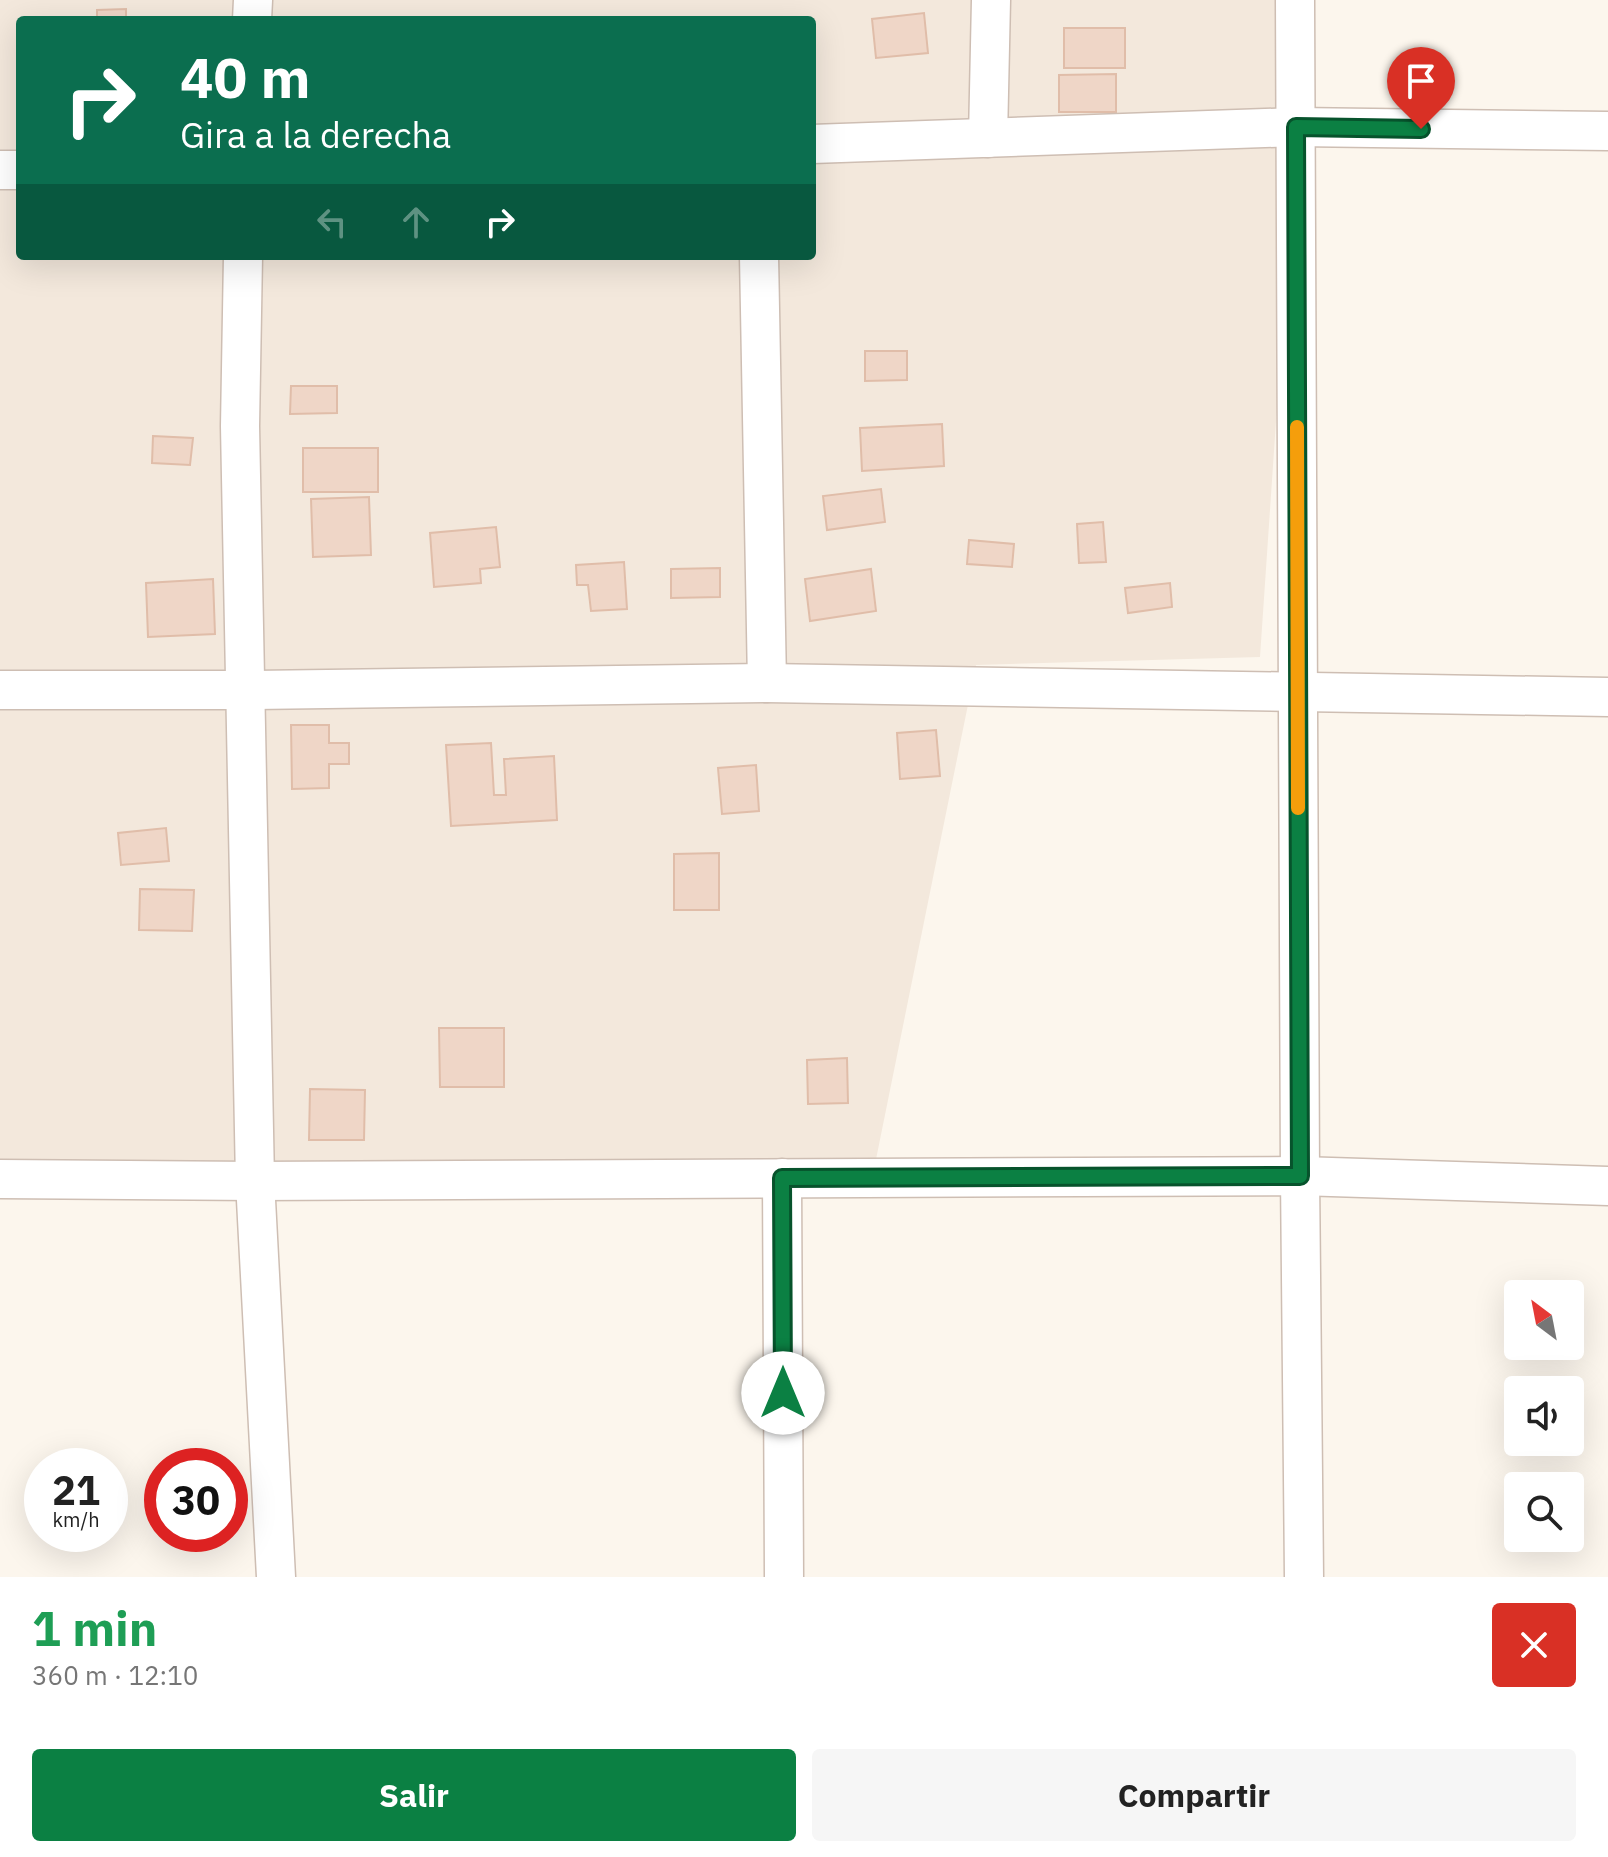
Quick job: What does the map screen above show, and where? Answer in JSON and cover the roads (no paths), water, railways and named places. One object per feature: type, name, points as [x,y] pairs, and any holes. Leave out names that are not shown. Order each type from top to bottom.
[{"type":"street","points":[[988,138],[991,0]]},
{"type":"street","points":[[1295,0],[1304,1577]]},
{"type":"street","points":[[816,144],[1296,127],[1608,131]]},
{"type":"street","points":[[243,260],[240,426],[255,1181],[276,1577]]},
{"type":"street","points":[[759,260],[767,683]]},
{"type":"street","points":[[0,690],[767,683],[1608,697]]},
{"type":"street","points":[[0,1179],[255,1181],[1300,1176],[1608,1186]]},
{"type":"street","points":[[782,1178],[784,1577]]}]
